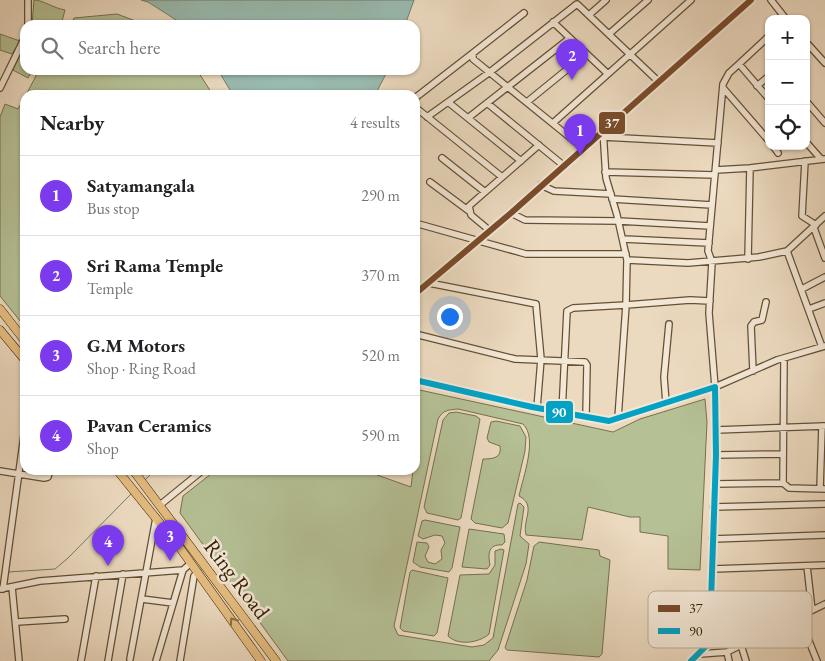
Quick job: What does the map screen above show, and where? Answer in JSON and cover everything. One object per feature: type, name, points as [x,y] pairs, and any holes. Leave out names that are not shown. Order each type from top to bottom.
[{"type":"main road","points":[[0,309],[20,335]]},
{"type":"main road","points":[[0,330],[20,354]]},
{"type":"main road","name":"Ring Road","points":[[120,475],[141,498],[198,572],[261,661]]},
{"type":"main road","name":"Ring Road","points":[[137,475],[276,661]]},
{"type":"main road","points":[[154,515],[160,505]]},
{"type":"street","points":[[28,0],[28,20]]},
{"type":"street","points":[[589,15],[606,0]]},
{"type":"street","points":[[609,34],[648,0]]},
{"type":"street","points":[[420,290],[511,213],[563,165],[603,134],[658,81],[751,0]]},
{"type":"street","points":[[771,0],[783,15]]},
{"type":"street","points":[[553,123],[687,1]]},
{"type":"street","points":[[427,117],[490,72],[577,4],[658,81]]},
{"type":"street","points":[[420,94],[524,13]]},
{"type":"street","points":[[553,22],[608,74]]},
{"type":"street","points":[[468,118],[570,38]]},
{"type":"street","points":[[711,591],[716,430],[710,301],[712,262],[708,251],[720,106],[724,89],[723,84],[729,73],[765,40]]},
{"type":"street","points":[[810,46],[825,63]]},
{"type":"street","points":[[0,88],[20,48]]},
{"type":"street","points":[[473,54],[473,58],[583,148]]},
{"type":"street","points":[[527,102],[586,54]]},
{"type":"street","points":[[739,64],[765,95]]},
{"type":"street","points":[[757,86],[765,79]]},
{"type":"street","points":[[724,89],[765,136]]},
{"type":"street","points":[[448,102],[521,161]]},
{"type":"street","points":[[486,104],[563,165]]},
{"type":"street","points":[[809,105],[825,123]]},
{"type":"street","points":[[420,111],[502,177]]},
{"type":"street","points":[[603,134],[718,143]]},
{"type":"street","points":[[603,134],[606,172],[627,257],[626,306],[618,418]]},
{"type":"street","points":[[469,211],[469,206],[539,146]]},
{"type":"street","points":[[810,146],[823,159]]},
{"type":"street","points":[[442,158],[485,192]]},
{"type":"street","points":[[606,172],[715,172],[823,159]]},
{"type":"street","points":[[805,161],[802,216],[815,226],[825,258]]},
{"type":"street","points":[[748,259],[750,168]]},
{"type":"street","points":[[430,182],[469,211],[490,230]]},
{"type":"street","points":[[541,185],[554,192],[712,205]]},
{"type":"street","points":[[511,213],[525,220],[619,221],[710,226]]},
{"type":"street","points":[[420,225],[476,242],[526,254],[712,262],[748,259],[788,251],[825,216]]},
{"type":"street","points":[[622,239],[709,243]]},
{"type":"street","points":[[420,381],[536,408],[609,421],[715,387],[784,358],[823,346],[788,251]]},
{"type":"street","points":[[802,289],[825,277]]},
{"type":"street","points":[[429,283],[536,304],[542,359],[536,408]]},
{"type":"street","points":[[562,412],[567,311],[574,308],[626,306],[690,300],[710,301]]},
{"type":"street","points":[[753,371],[751,326],[754,322],[762,320],[766,302]]},
{"type":"street","points":[[809,310],[825,303]]},
{"type":"street","points":[[666,403],[664,377],[669,324]]},
{"type":"street","points":[[420,335],[515,359],[565,359],[585,362],[588,365],[586,416]]},
{"type":"street","points":[[783,483],[784,358]]},
{"type":"street","points":[[714,484],[783,483],[789,488],[823,489],[824,426],[716,430]]},
{"type":"street","points":[[716,455],[782,454]]},
{"type":"street","points":[[20,462],[2,589],[40,581],[182,570],[191,563]]},
{"type":"street","points":[[0,471],[44,478],[49,475]]},
{"type":"street","points":[[160,505],[197,475]]},
{"type":"street","points":[[713,507],[825,504]]},
{"type":"street","points":[[130,659],[147,572],[154,515]]},
{"type":"street","points":[[712,539],[825,535]]},
{"type":"street","points":[[712,569],[825,565]]},
{"type":"street","points":[[807,566],[810,591]]},
{"type":"street","points":[[156,661],[182,570]]},
{"type":"street","points":[[180,661],[194,576],[198,572]]},
{"type":"street","points":[[108,661],[123,574]]},
{"type":"street","points":[[80,661],[96,576]]},
{"type":"street","points":[[12,587],[20,661]]},
{"type":"street","points":[[142,599],[173,603]]},
{"type":"street","points":[[812,610],[825,604]]},
{"type":"street","points":[[17,622],[65,619]]},
{"type":"street","points":[[812,646],[817,661]]},
{"type":"street","points":[[691,661],[699,657],[727,652],[735,648]]},
{"type":"street","points":[[742,648],[746,661]]},
{"type":"street","points":[[727,652],[729,661]]},
{"type":"green space","points":[[34,0],[65,10],[62,20],[32,20]]},
{"type":"green space","points":[[117,14],[133,20],[73,20],[74,18]]},
{"type":"green space","points":[[0,34],[20,41],[12,54],[0,50]]},
{"type":"green space","points":[[20,54],[20,74],[13,70]]},
{"type":"green space","points":[[36,75],[200,75],[210,90],[29,90]]},
{"type":"green space","points":[[5,104],[18,109],[20,105],[20,321],[0,296],[0,117]]},
{"type":"green space","points":[[420,390],[613,432],[640,419],[705,399],[707,422],[700,570],[668,569],[668,536],[640,532],[640,517],[630,517],[588,507],[582,540],[526,535],[528,508],[524,500],[519,496],[529,448],[527,430],[523,424],[458,409],[449,410],[442,414],[438,419],[394,626],[398,635],[472,647],[484,645],[493,638],[518,504],[520,503],[524,507],[520,536],[529,544],[526,564],[498,650],[489,661],[288,661],[180,513],[183,496],[210,475],[377,475],[411,487],[412,475],[420,475]]},
{"type":"green space","points":[[456,412],[476,416],[480,419],[461,518],[458,520],[427,513],[424,507],[443,420],[449,413]]},
{"type":"green space","points":[[496,421],[520,426],[526,437],[525,451],[508,523],[502,528],[475,523],[471,519],[483,459],[496,457],[500,453],[500,446],[489,442],[487,438],[491,422]]},
{"type":"green space","points":[[422,521],[460,527],[452,568],[449,572],[420,567],[413,562],[417,542],[427,543],[429,547],[425,556],[428,562],[435,564],[442,559],[441,550],[445,543],[442,536],[435,535],[423,539],[418,536]]},
{"type":"green space","points":[[469,529],[504,534],[505,542],[502,545],[494,546],[490,550],[490,565],[487,569],[462,567]]},
{"type":"green space","points":[[539,542],[599,550],[600,556],[610,560],[602,654],[599,657],[507,650],[505,648],[527,580],[534,546]]},
{"type":"green space","points":[[504,550],[489,634],[480,640],[468,642],[452,639],[448,636],[460,575],[489,574],[495,565],[495,551]]},
{"type":"green space","points":[[412,570],[448,578],[437,633],[434,636],[403,631],[400,628],[410,572]]},
{"type":"water","points":[[141,0],[414,0],[407,20],[176,20],[148,2]]},
{"type":"water","points":[[221,75],[385,75],[378,90],[230,90]]},
{"type":"waterway","points":[[144,481],[150,475]]},
{"type":"waterway","points":[[8,572],[55,569],[131,494]]},
{"type":"transit line","name":"37","points":[[420,290],[511,213],[751,0]]},
{"type":"transit line","name":"90","points":[[420,381],[532,407],[609,421],[715,387],[716,455],[711,591]]},
{"type":"transit line","name":"90","points":[[691,661],[704,648]]},
{"type":"place","name":"Sri Rama Temple","points":[[572,80]]},
{"type":"place","name":"Satyamangala","points":[[580,155]]},
{"type":"place","name":"G.M Motors","points":[[170,561]]},
{"type":"place","name":"Pavan Ceramics","points":[[108,566]]}]
